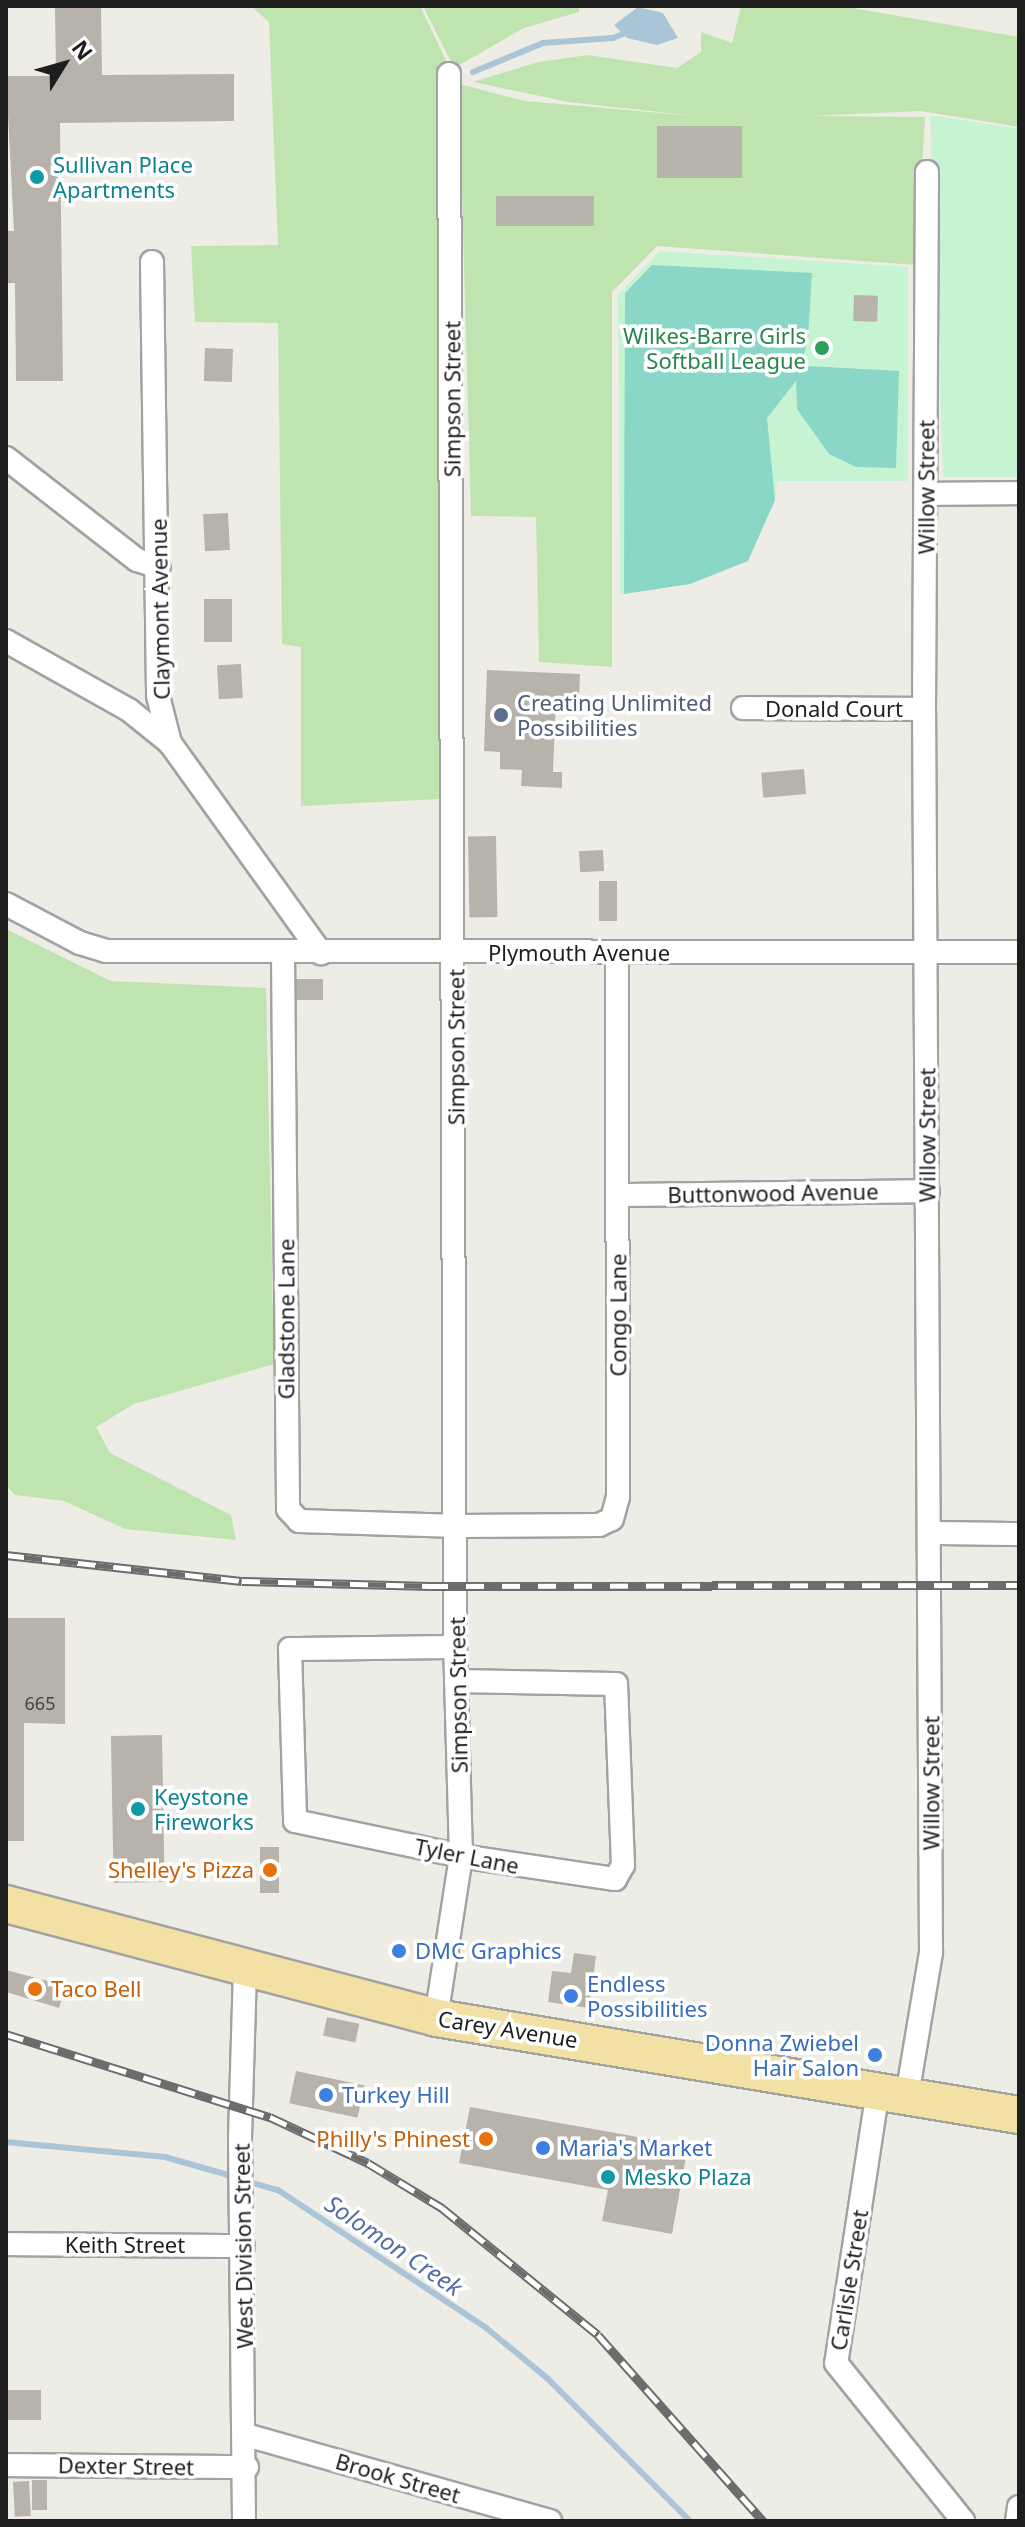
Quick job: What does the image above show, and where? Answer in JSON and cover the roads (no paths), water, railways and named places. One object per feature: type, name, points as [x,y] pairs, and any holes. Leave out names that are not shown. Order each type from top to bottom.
[{"type":"main road","name":"Carey Avenue","points":[[6,1904],[245,1971],[436,2018],[1019,2115]]},
{"type":"street","name":"Simpson Street","points":[[436,2018],[461,1856],[455,1647],[458,1526],[449,74]]},
{"type":"street","name":"Willow Street","points":[[893,2093],[931,1953],[924,709],[927,172]]},
{"type":"street","name":"Claymont Avenue","points":[[152,262],[159,567],[158,696],[170,743],[321,953]]},
{"type":"street","points":[[6,458],[137,560],[159,567]]},
{"type":"street","points":[[926,494],[1019,493]]},
{"type":"street","points":[[6,641],[129,710],[170,743]]},
{"type":"street","name":"Donald Court","points":[[743,708],[924,709]]},
{"type":"street","name":"Plymouth Avenue","points":[[6,904],[80,943],[106,951],[1019,952]]},
{"type":"street","name":"Gladstone Lane","points":[[283,953],[288,1509],[299,1521],[458,1526]]},
{"type":"street","name":"Congo Lane","points":[[458,1526],[599,1525],[612,1519],[618,1497],[617,953]]},
{"type":"street","name":"Buttonwood Avenue","points":[[618,1195],[928,1191]]},
{"type":"street","points":[[931,1533],[1019,1534]]},
{"type":"street","name":"Tyler Lane","points":[[455,1647],[290,1649],[295,1821],[461,1856],[615,1879],[623,1865],[616,1684],[456,1681]]},
{"type":"street","name":"West Division Street","points":[[244,2521],[247,2467],[240,2138],[245,1971]]},
{"type":"street","name":"Carlisle Street","points":[[893,2093],[836,2363],[963,2521]]},
{"type":"street","name":"Keith Street","points":[[6,2244],[243,2246]]},
{"type":"street","name":"Brook Street","points":[[246,2435],[550,2521]]},
{"type":"street","name":"Dexter Street","points":[[6,2465],[247,2467]]},
{"type":"street","points":[[1017,2521],[1019,2507]]},
{"type":"waterway","points":[[473,72],[543,43],[613,38],[630,31]]},
{"type":"waterway","name":"Solomon Creek","points":[[6,2142],[165,2157],[235,2177]]},
{"type":"waterway","name":"Solomon Creek","points":[[246,2181],[278,2190],[485,2327],[548,2379],[690,2521]]},
{"type":"railway","points":[[6,1555],[242,1581],[430,1586],[1019,1585]]},
{"type":"railway","points":[[6,2034],[270,2117],[368,2163],[442,2208],[598,2335],[763,2521]]},
{"type":"place","name":"Sullivan Place Apartments","points":[[37,177]]},
{"type":"place","name":"Wilkes-Barre Girls Softball League","points":[[822,348]]},
{"type":"place","name":"Creating Unlimited Possibilities","points":[[501,715]]},
{"type":"place","name":"Keystone Fireworks","points":[[138,1809]]},
{"type":"place","name":"Shelley's Pizza","points":[[270,1870]]},
{"type":"place","name":"DMC Graphics","points":[[399,1951]]},
{"type":"place","name":"Taco Bell","points":[[35,1989]]},
{"type":"place","name":"Endless Possibilities","points":[[571,1996]]},
{"type":"place","name":"Donna Zwiebel Hair Salon","points":[[875,2055]]},
{"type":"place","name":"Turkey Hill","points":[[326,2095]]},
{"type":"place","name":"Philly's Phinest","points":[[486,2139]]},
{"type":"place","name":"Maria's Market","points":[[543,2148]]},
{"type":"place","name":"Mesko Plaza","points":[[608,2177]]}]
